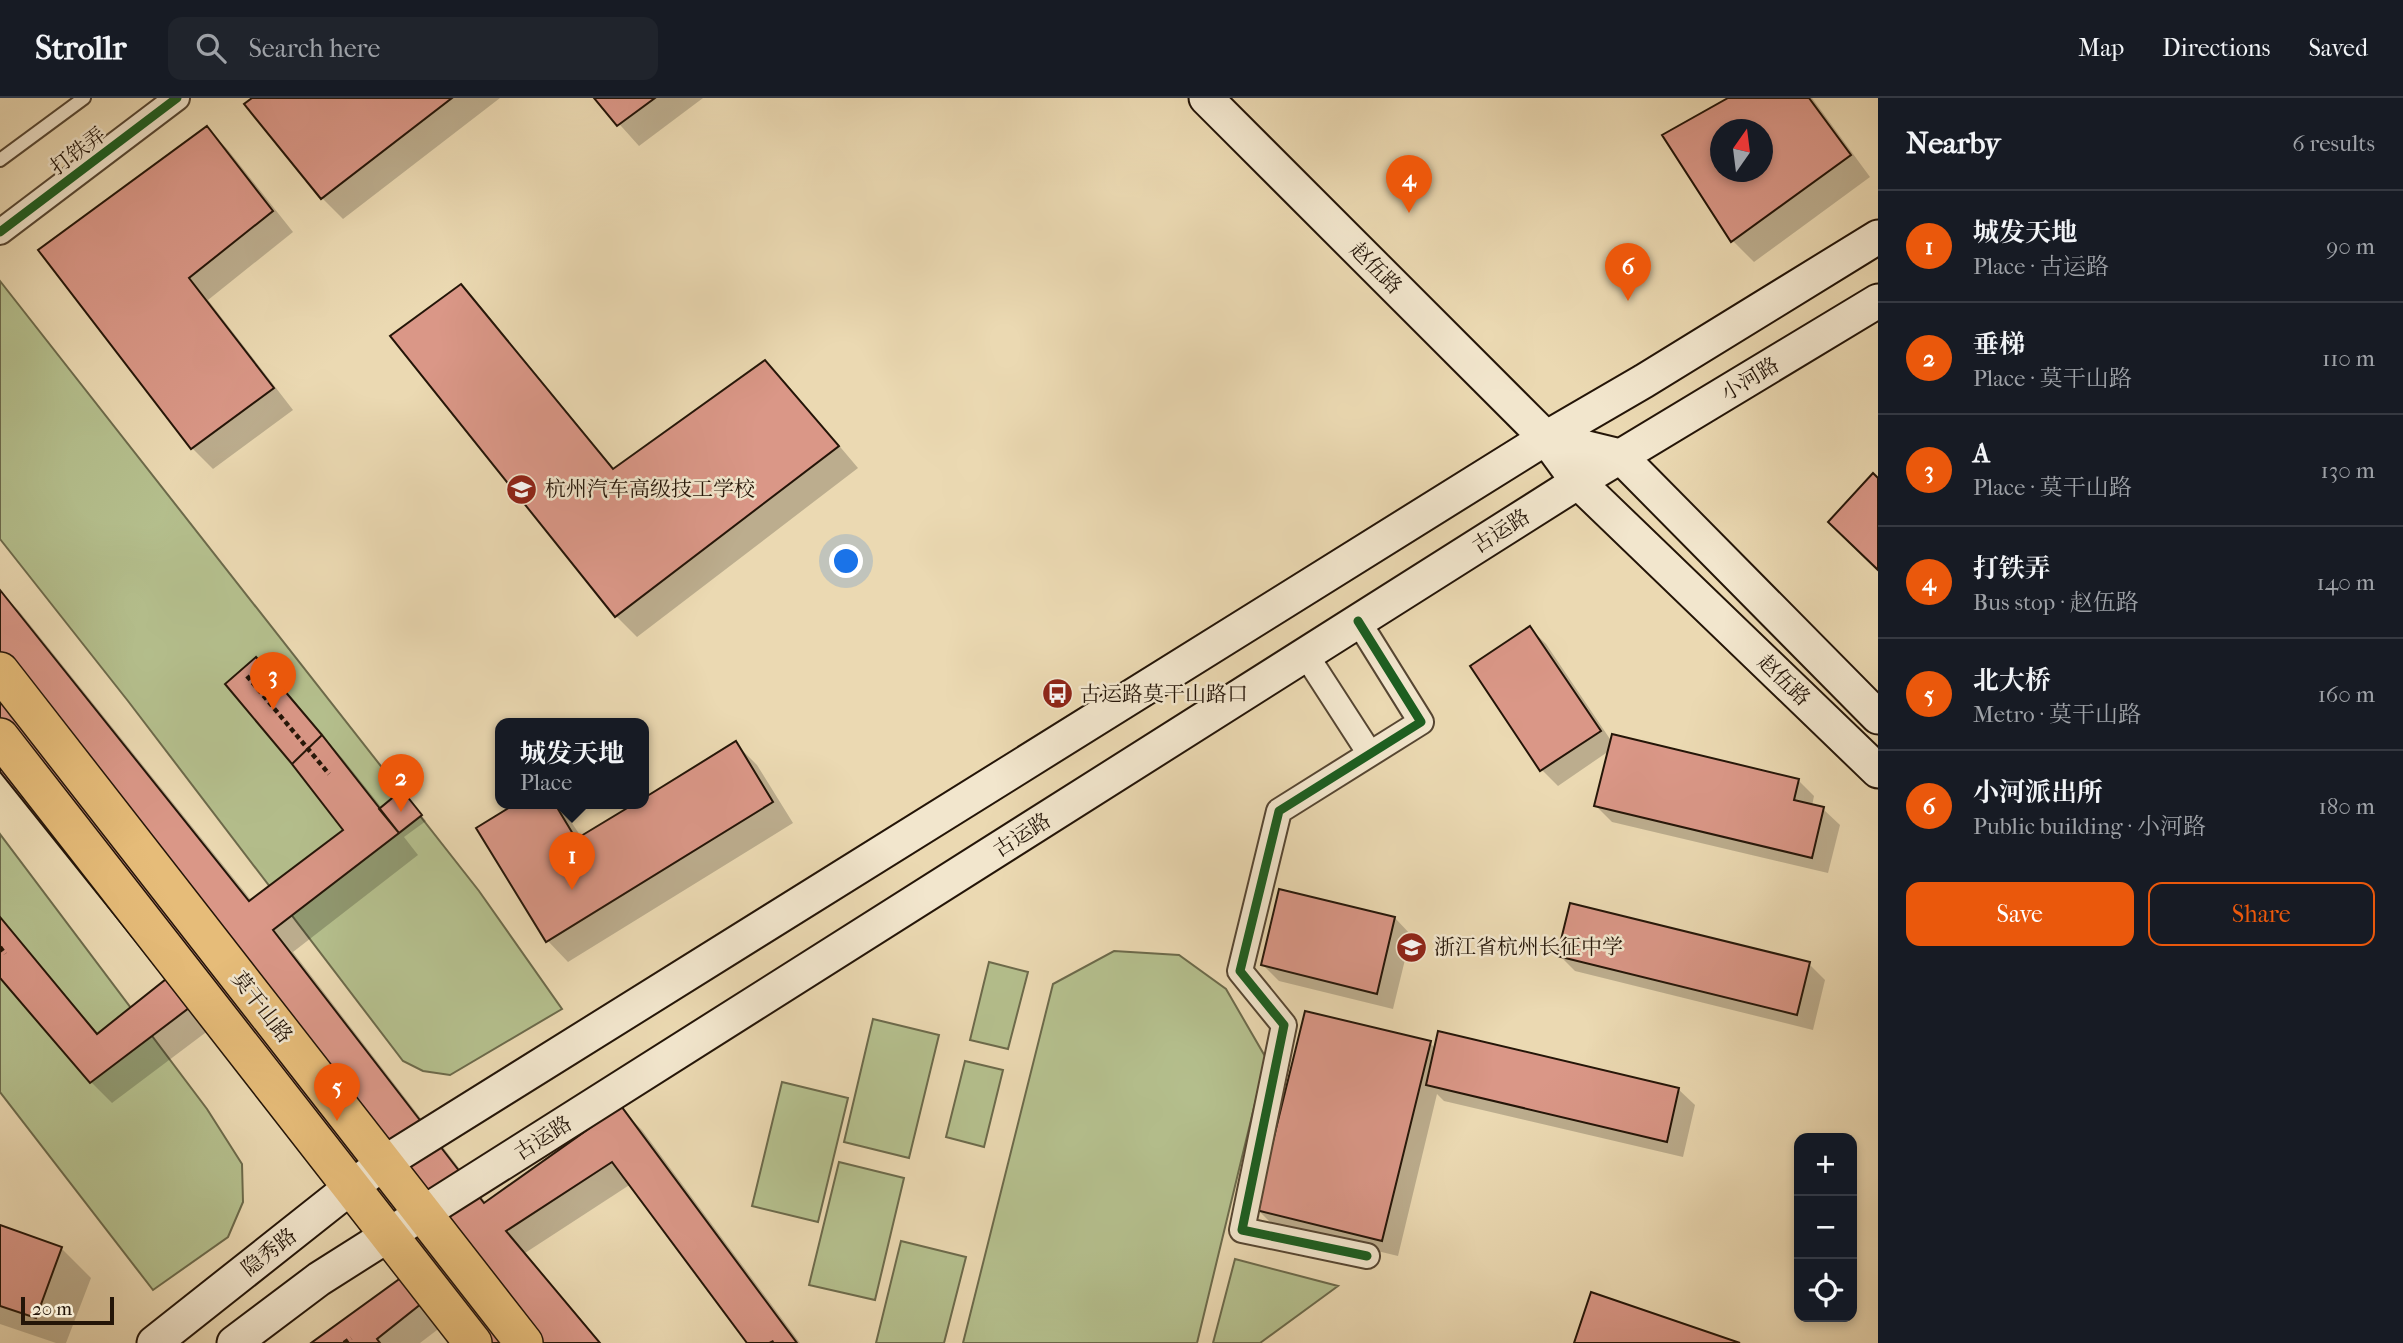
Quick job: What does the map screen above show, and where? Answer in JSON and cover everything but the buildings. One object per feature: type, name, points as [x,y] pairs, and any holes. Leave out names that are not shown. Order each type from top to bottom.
[{"type":"main road","name":"赵伍路","points":[[1206,98],[1546,438],[1578,482],[1878,771]]},
{"type":"main road","points":[[384,1163],[1546,438],[1878,237]]},
{"type":"main road","name":"小河路","points":[[1620,456],[1878,301]]},
{"type":"main road","points":[[1546,438],[1620,456]]},
{"type":"main road","name":"赵伍路","points":[[1620,456],[1878,717]]},
{"type":"main road","name":"古运路","points":[[423,1213],[1620,456]]},
{"type":"main road","name":"莫干山路","points":[[0,671],[524,1343]]},
{"type":"main road","name":"莫干山路","points":[[0,737],[473,1343]]},
{"type":"main road","name":"隐秀路","points":[[154,1343],[384,1163]]},
{"type":"main road","points":[[234,1343],[319,1279],[423,1213]]},
{"type":"street","name":"打铁弄","points":[[0,232],[177,98]]},
{"type":"street","points":[[1358,621],[1421,722],[1279,811],[1240,971],[1284,1025],[1242,1230],[1367,1256]]},
{"type":"street","points":[[1306,656],[1370,754]]},
{"type":"lane","points":[[0,160],[84,98]]},
{"type":"path","points":[[247,676],[329,774]]},
{"type":"path","points":[[0,947],[5,954]]},
{"type":"path","points":[[344,1343],[351,1338]]},
{"type":"green space","points":[[0,281],[479,891],[562,1009],[450,1075],[423,1071],[403,1061],[128,701],[0,539]]},
{"type":"green space","points":[[0,834],[207,1109],[242,1164],[243,1202],[228,1237],[153,1290],[0,1092]]},
{"type":"green space","points":[[1114,951],[1179,955],[1226,989],[1266,1058],[1197,1343],[963,1343],[1053,984]]},
{"type":"green space","points":[[989,962],[1028,972],[1008,1049],[970,1040]]},
{"type":"green space","points":[[873,1019],[939,1035],[909,1158],[844,1142]]},
{"type":"green space","points":[[965,1061],[1003,1070],[984,1147],[946,1137]]},
{"type":"green space","points":[[782,1082],[848,1098],[818,1222],[752,1206]]},
{"type":"green space","points":[[839,1162],[904,1178],[875,1300],[809,1285]]},
{"type":"green space","points":[[901,1241],[966,1257],[944,1343],[876,1343]]},
{"type":"green space","points":[[1235,1259],[1338,1286],[1260,1343],[1213,1343]]},
{"type":"cycle path","points":[[0,232],[177,98]]},
{"type":"cycle path","points":[[1358,621],[1421,722],[1279,811],[1240,971],[1284,1025],[1242,1230],[1367,1256]]},
{"type":"place","name":"打铁弄","points":[[1409,213]]},
{"type":"place","name":"小河派出所","points":[[1628,301]]},
{"type":"place","name":"杭州汽车高级技工学校","points":[[522,489]]},
{"type":"place","name":"古运路莫干山路口","points":[[1057,694]]},
{"type":"place","name":"A","points":[[273,710]]},
{"type":"place","name":"垂梯","points":[[401,812]]},
{"type":"place","name":"城发天地","points":[[572,890]]},
{"type":"place","name":"浙江省杭州长征中学","points":[[1411,947]]},
{"type":"place","name":"北大桥","points":[[337,1121]]}]
